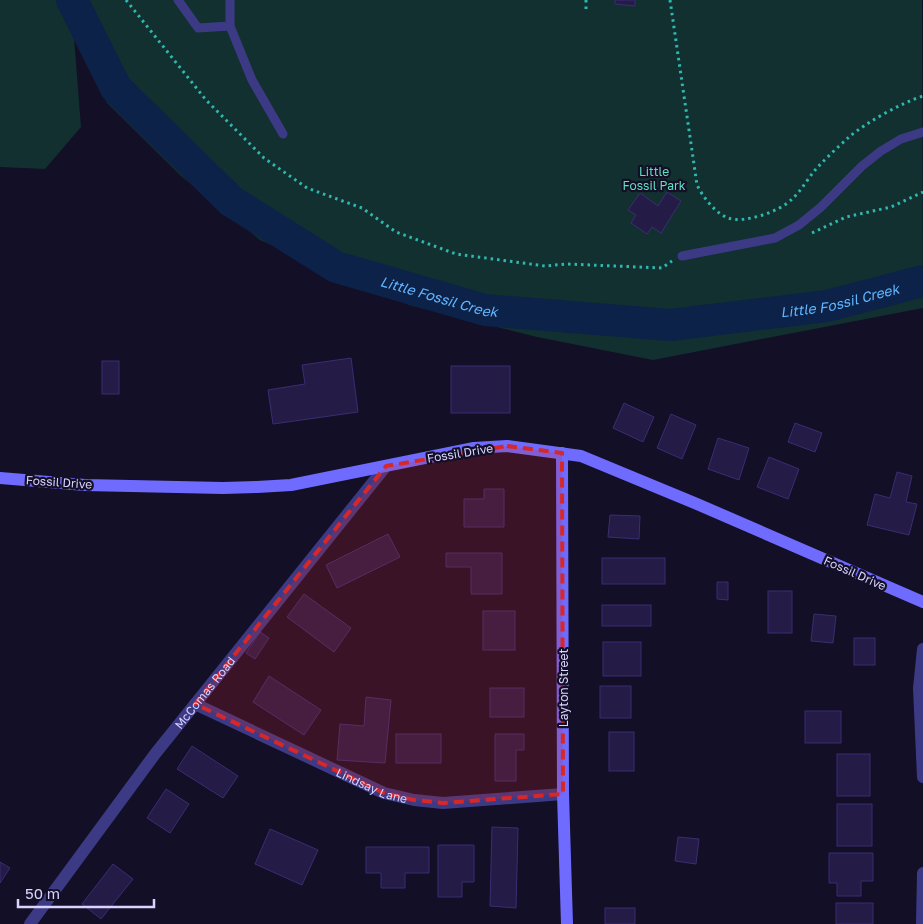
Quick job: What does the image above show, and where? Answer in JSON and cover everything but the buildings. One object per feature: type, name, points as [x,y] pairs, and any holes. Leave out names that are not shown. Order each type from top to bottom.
[{"type":"street","name":"Fossil Drive","points":[[0,478],[85,485],[223,488],[291,485],[474,448],[507,446],[562,453],[581,456],[923,602]]},
{"type":"street","name":"Layton Street","points":[[562,453],[564,794],[567,924]]},
{"type":"street","name":"McComas Road","points":[[30,924],[155,754],[386,466]]},
{"type":"street","points":[[923,649],[919,688],[923,777]]},
{"type":"street","name":"Lindsay Lane","points":[[195,704],[384,793],[414,800],[443,803],[564,794]]},
{"type":"street","points":[[922,924],[923,874]]},
{"type":"lane","points":[[178,0],[198,28],[230,26]]},
{"type":"lane","points":[[230,0],[230,26],[252,80],[284,134]]},
{"type":"lane","points":[[682,256],[775,238],[799,225],[821,207],[841,184],[875,156],[901,139],[923,132]]},
{"type":"path","points":[[126,0],[206,100],[264,158],[308,188],[362,208],[396,232],[456,254],[545,266],[567,264],[662,268],[682,256]]},
{"type":"path","points":[[586,0],[586,12]]},
{"type":"path","points":[[670,0],[697,185],[704,198],[729,218],[751,218],[775,211],[792,200],[816,169],[850,136],[883,115],[923,96]]},
{"type":"path","points":[[799,225],[810,234],[846,218],[891,207],[923,192]]},
{"type":"highlighted area","points":[[507,446],[562,453],[563,794],[443,803],[414,800],[384,793],[195,704],[386,466]]},
{"type":"green space","name":"Little Fossil Park","points":[[0,0],[922,0],[923,308],[653,360],[537,337],[409,305],[260,240],[181,176],[107,103],[74,37],[81,127],[45,169],[0,167]]},
{"type":"waterway","name":"Little Fossil Creek","points":[[72,0],[116,88],[231,201],[336,267],[485,310],[670,325],[827,306],[923,281]]}]
